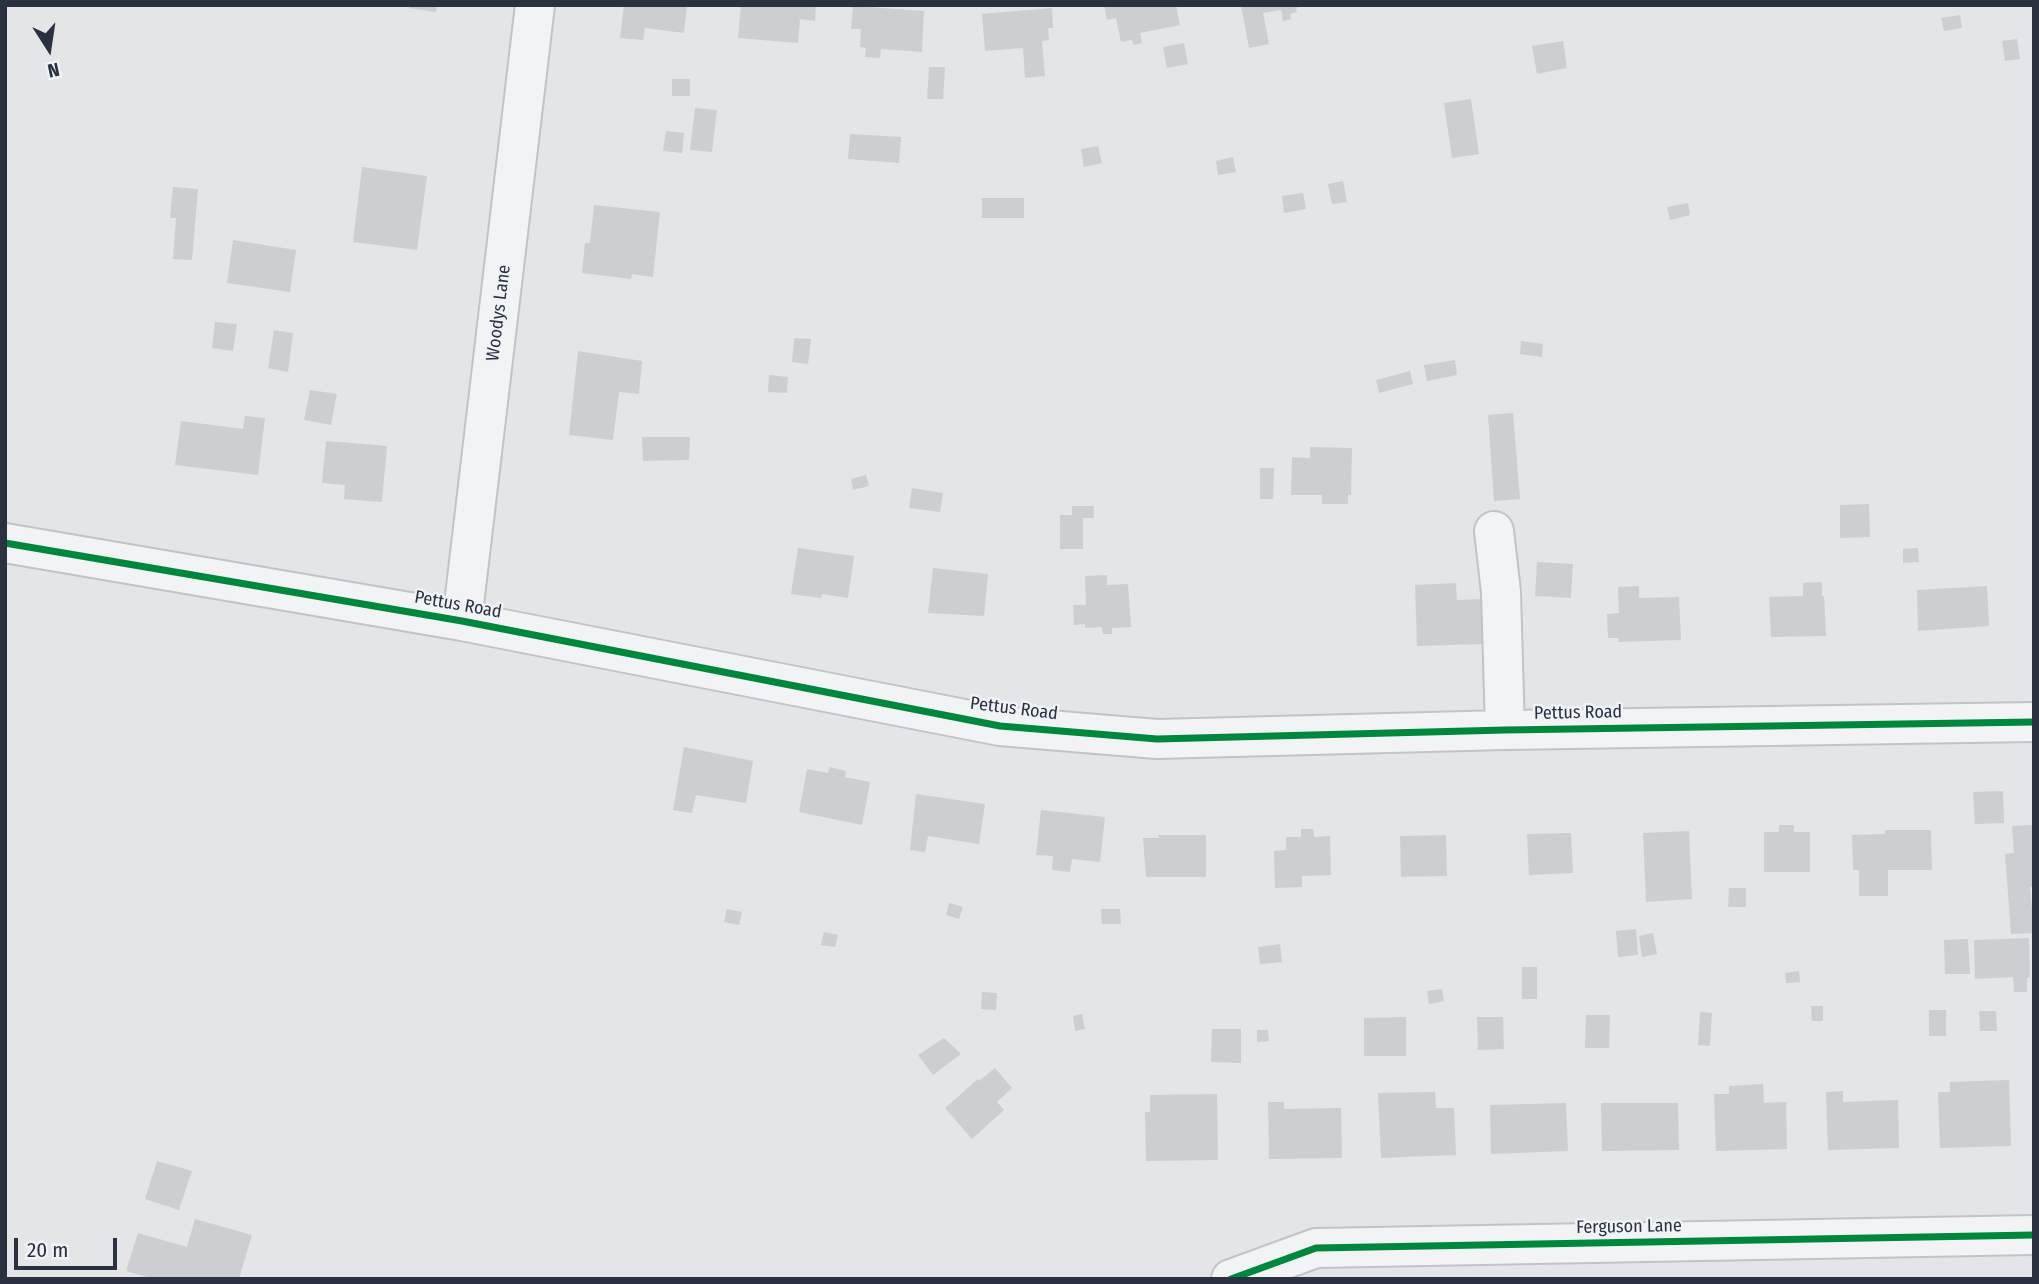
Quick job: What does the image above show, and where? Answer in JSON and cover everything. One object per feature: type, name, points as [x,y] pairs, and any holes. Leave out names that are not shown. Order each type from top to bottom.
[{"type":"street","name":"Woodys Lane","points":[[462,621],[535,5]]},
{"type":"street","points":[[1494,531],[1501,592],[1505,730]]},
{"type":"street","name":"Pettus Road","points":[[5,543],[462,621],[1000,726],[1157,739],[1505,730],[2034,722]]},
{"type":"street","name":"Ferguson Lane","points":[[1231,1279],[1316,1248],[2034,1235]]},
{"type":"building","points":[[410,5],[437,5],[436,12],[409,8]]},
{"type":"building","points":[[624,5],[687,5],[684,33],[645,28],[643,40],[620,38]]},
{"type":"building","points":[[741,5],[816,5],[815,21],[800,19],[798,43],[738,38]]},
{"type":"building","points":[[1104,5],[1176,5],[1180,25],[1140,33],[1142,43],[1134,45],[1132,40],[1121,42],[1116,18],[1107,20]]},
{"type":"building","points":[[1241,5],[1303,6],[1290,14],[1291,19],[1283,21],[1281,10],[1263,13],[1269,44],[1249,48]]},
{"type":"building","points":[[853,6],[924,11],[922,52],[881,49],[880,58],[865,57],[866,48],[860,47],[861,29],[851,29]]},
{"type":"building","points":[[1052,8],[1053,28],[1048,28],[1049,40],[1042,41],[1045,76],[1025,78],[1023,48],[985,51],[982,14]]},
{"type":"building","points":[[1960,15],[1962,28],[1944,31],[1941,18]]},
{"type":"building","points":[[2017,39],[2020,59],[2005,61],[2002,41]]},
{"type":"building","points":[[1563,41],[1567,68],[1537,74],[1532,46]]},
{"type":"building","points":[[1184,43],[1188,64],[1167,68],[1163,47]]},
{"type":"building","points":[[929,67],[945,67],[943,99],[927,99]]},
{"type":"building","points":[[672,79],[690,79],[690,96],[672,96]]},
{"type":"building","points":[[1471,99],[1479,154],[1452,158],[1444,103]]},
{"type":"building","points":[[695,108],[717,110],[712,152],[690,150]]},
{"type":"building","points":[[666,131],[684,133],[682,153],[663,151]]},
{"type":"building","points":[[850,134],[901,137],[899,163],[848,159]]},
{"type":"building","points":[[1098,146],[1102,163],[1084,167],[1081,149]]},
{"type":"building","points":[[1233,157],[1236,172],[1218,175],[1216,161]]},
{"type":"building","points":[[362,167],[427,176],[417,250],[353,242]]},
{"type":"building","points":[[1343,181],[1347,202],[1332,204],[1328,184]]},
{"type":"building","points":[[173,187],[198,189],[192,260],[173,259],[176,218],[170,218]]},
{"type":"building","points":[[1303,193],[1306,209],[1284,213],[1282,196]]},
{"type":"building","points":[[982,198],[1024,198],[1024,218],[982,218]]},
{"type":"building","points":[[1688,203],[1690,215],[1670,220],[1667,207]]},
{"type":"building","points":[[594,205],[660,212],[653,277],[632,274],[631,279],[582,273],[585,243],[590,243]]},
{"type":"building","points":[[233,240],[296,250],[290,292],[227,283]]},
{"type":"building","points":[[215,322],[237,324],[233,351],[212,348]]},
{"type":"building","points":[[274,330],[293,333],[288,372],[268,368]]},
{"type":"building","points":[[794,338],[811,339],[808,364],[792,362]]},
{"type":"building","points":[[1521,341],[1543,344],[1542,357],[1520,354]]},
{"type":"building","points":[[578,351],[642,361],[639,394],[619,392],[613,440],[569,435]]},
{"type":"building","points":[[1455,360],[1457,375],[1427,381],[1424,365]]},
{"type":"building","points":[[1410,371],[1413,384],[1379,393],[1376,380]]},
{"type":"building","points":[[769,375],[788,377],[787,393],[768,392]]},
{"type":"building","points":[[310,390],[337,394],[331,425],[304,420]]},
{"type":"building","points":[[1513,413],[1520,499],[1494,501],[1488,415]]},
{"type":"building","points":[[245,416],[265,418],[258,475],[175,465],[181,421],[243,429]]},
{"type":"building","points":[[642,437],[690,437],[689,460],[643,461]]},
{"type":"building","points":[[326,441],[387,446],[382,502],[344,499],[345,485],[322,483]]},
{"type":"building","points":[[1310,447],[1352,448],[1351,495],[1348,495],[1348,504],[1322,504],[1322,495],[1291,495],[1292,457],[1310,458]]},
{"type":"building","points":[[1260,468],[1274,468],[1273,499],[1260,499]]},
{"type":"building","points":[[866,475],[869,486],[853,490],[851,479]]},
{"type":"building","points":[[912,488],[943,493],[940,512],[909,508]]},
{"type":"building","points":[[1869,504],[1870,537],[1840,538],[1840,505]]},
{"type":"building","points":[[1072,506],[1094,506],[1094,518],[1083,518],[1083,549],[1060,549],[1060,515],[1072,515]]},
{"type":"building","points":[[798,548],[854,556],[848,598],[822,594],[821,598],[791,594]]},
{"type":"building","points":[[1918,548],[1919,562],[1903,563],[1903,549]]},
{"type":"building","points":[[1537,562],[1573,564],[1571,598],[1535,596]]},
{"type":"building","points":[[933,568],[988,574],[984,616],[928,613]]},
{"type":"building","points":[[1107,575],[1107,585],[1128,584],[1131,627],[1112,628],[1112,634],[1103,634],[1102,627],[1085,628],[1085,624],[1074,625],[1073,605],[1086,605],[1085,576]]},
{"type":"building","points":[[1822,582],[1826,636],[1771,637],[1769,597],[1803,596],[1803,583]]},
{"type":"building","points":[[1456,583],[1457,600],[1483,599],[1485,644],[1417,646],[1415,585]]},
{"type":"building","points":[[1639,586],[1639,598],[1679,597],[1681,640],[1618,642],[1618,638],[1608,638],[1607,614],[1619,613],[1618,587]]},
{"type":"building","points":[[1987,586],[1989,626],[1918,631],[1917,590]]},
{"type":"building","points":[[684,747],[753,761],[746,803],[696,795],[692,813],[673,810]]},
{"type":"building","points":[[830,767],[846,771],[845,777],[870,782],[862,825],[799,812],[807,769],[828,773]]},
{"type":"building","points":[[2003,791],[2004,823],[1975,824],[1973,792]]},
{"type":"building","points":[[916,794],[985,804],[979,844],[928,836],[925,852],[910,850]]},
{"type":"building","points":[[1041,810],[1105,817],[1100,862],[1072,859],[1070,872],[1052,870],[1053,856],[1036,855]]},
{"type":"building","points":[[1779,825],[1794,825],[1794,832],[1810,832],[1810,872],[1764,872],[1764,832],[1779,832]]},
{"type":"building","points":[[2034,825],[2034,887],[2030,887],[2034,933],[2011,934],[2005,854],[2014,853],[2012,826]]},
{"type":"building","points":[[1301,829],[1313,829],[1314,837],[1330,836],[1331,875],[1302,876],[1302,887],[1275,888],[1274,851],[1286,850],[1286,837],[1301,837]]},
{"type":"building","points":[[1885,830],[1931,830],[1932,870],[1888,870],[1888,896],[1859,896],[1859,870],[1853,870],[1852,835],[1885,834]]},
{"type":"building","points":[[1689,831],[1692,899],[1646,902],[1643,833]]},
{"type":"building","points":[[1571,833],[1573,873],[1529,875],[1527,834]]},
{"type":"building","points":[[1158,835],[1206,835],[1206,877],[1146,877],[1143,838],[1159,838]]},
{"type":"building","points":[[1446,835],[1447,876],[1401,877],[1400,836]]},
{"type":"building","points":[[1729,888],[1746,888],[1746,907],[1728,907]]},
{"type":"building","points":[[949,903],[963,907],[959,919],[946,915]]},
{"type":"building","points":[[727,909],[742,912],[739,925],[724,922]]},
{"type":"building","points":[[1101,909],[1120,909],[1121,924],[1102,924]]},
{"type":"building","points":[[1636,929],[1638,955],[1618,957],[1616,931]]},
{"type":"building","points":[[824,932],[838,935],[835,947],[821,945]]},
{"type":"building","points":[[1653,933],[1657,954],[1642,957],[1639,936]]},
{"type":"building","points":[[2029,938],[2030,977],[2027,978],[2027,992],[2014,992],[2013,977],[1975,979],[1974,940]]},
{"type":"building","points":[[1968,939],[1970,974],[1945,974],[1944,940]]},
{"type":"building","points":[[1280,944],[1282,962],[1260,964],[1258,947]]},
{"type":"building","points":[[1522,967],[1537,967],[1537,999],[1522,999]]},
{"type":"building","points":[[1799,971],[1800,982],[1786,983],[1785,973]]},
{"type":"building","points":[[1442,989],[1444,1001],[1429,1004],[1427,991]]},
{"type":"building","points":[[982,992],[997,993],[996,1010],[981,1009]]},
{"type":"building","points":[[1811,1006],[1823,1006],[1823,1021],[1812,1021]]},
{"type":"building","points":[[1929,1010],[1946,1010],[1946,1036],[1929,1036]]},
{"type":"building","points":[[1979,1011],[1996,1011],[1997,1031],[1980,1031]]},
{"type":"building","points":[[1700,1012],[1712,1013],[1710,1046],[1698,1045]]},
{"type":"building","points":[[1082,1014],[1085,1029],[1075,1031],[1073,1016]]},
{"type":"building","points":[[1586,1015],[1610,1015],[1609,1048],[1585,1048]]},
{"type":"building","points":[[1406,1017],[1406,1056],[1364,1056],[1364,1018]]},
{"type":"building","points":[[1477,1017],[1503,1017],[1504,1049],[1478,1050]]},
{"type":"building","points":[[1212,1029],[1241,1029],[1241,1063],[1211,1062]]},
{"type":"building","points":[[1257,1030],[1268,1030],[1269,1041],[1257,1042]]},
{"type":"building","points":[[944,1038],[961,1054],[933,1075],[918,1055]]},
{"type":"building","points":[[995,1068],[1012,1088],[997,1102],[1004,1110],[972,1139],[945,1108]]},
{"type":"building","points":[[2009,1080],[2011,1146],[1940,1148],[1938,1092],[1950,1092],[1950,1082]]},
{"type":"building","points":[[1763,1084],[1764,1103],[1786,1102],[1787,1149],[1716,1151],[1714,1094],[1729,1094],[1729,1086]]},
{"type":"building","points":[[1843,1091],[1843,1102],[1898,1100],[1899,1148],[1828,1150],[1826,1092]]},
{"type":"building","points":[[1435,1092],[1436,1108],[1454,1108],[1456,1155],[1381,1158],[1378,1093]]},
{"type":"building","points":[[1217,1094],[1218,1160],[1146,1161],[1145,1112],[1150,1112],[1150,1095]]},
{"type":"building","points":[[1268,1102],[1284,1102],[1284,1109],[1341,1108],[1342,1158],[1269,1159]]},
{"type":"building","points":[[1566,1103],[1568,1151],[1491,1154],[1490,1105]]},
{"type":"building","points":[[1601,1103],[1678,1103],[1679,1150],[1602,1151]]},
{"type":"building","points":[[157,1161],[192,1171],[179,1210],[145,1199]]},
{"type":"building","points":[[195,1219],[252,1235],[239,1279],[154,1279],[126,1271],[138,1233],[187,1247]]},
{"type":"cycle path","points":[[5,543],[462,621],[1000,726],[1157,739],[1505,730],[2034,722]]},
{"type":"cycle path","points":[[1231,1279],[1316,1248],[2034,1235]]}]
